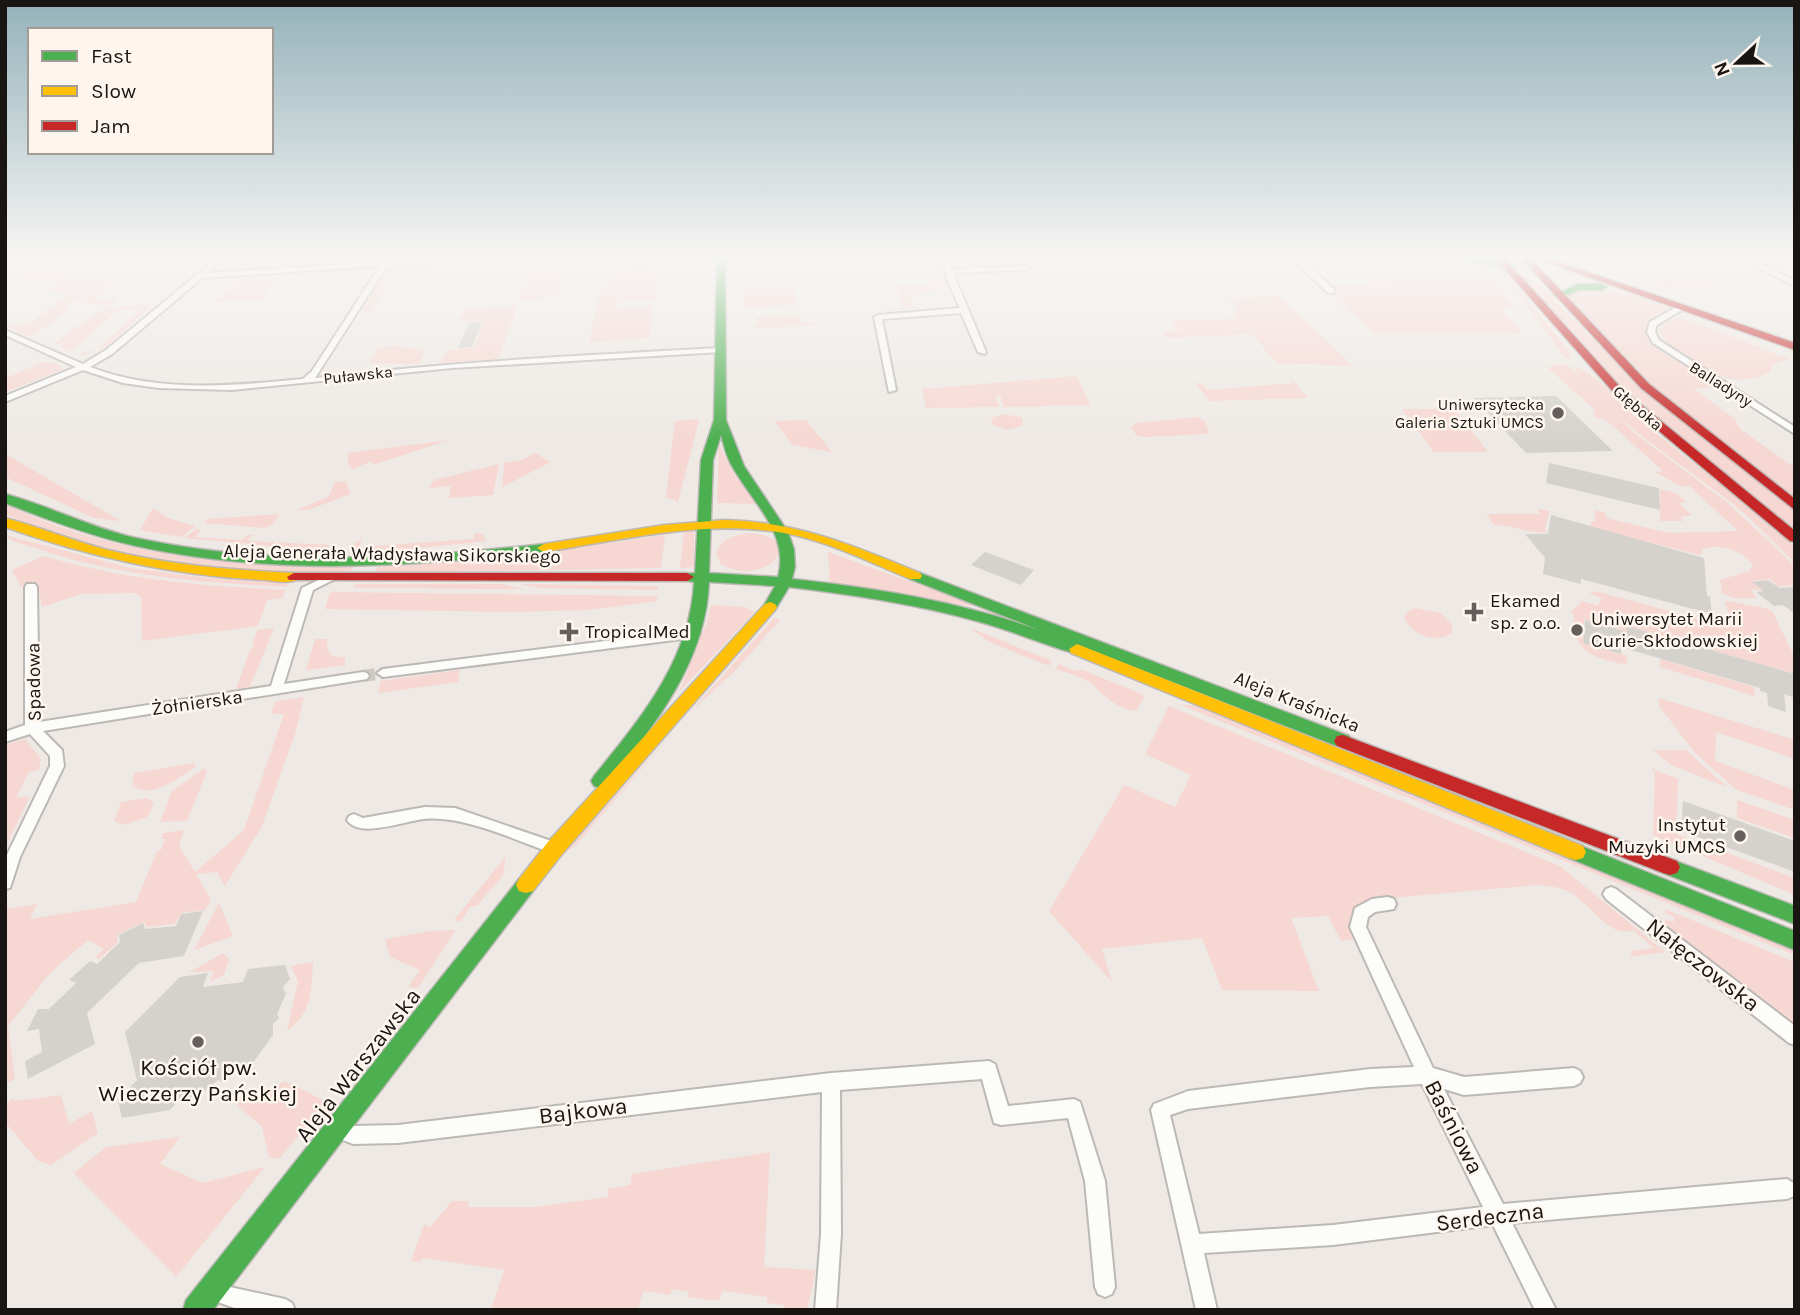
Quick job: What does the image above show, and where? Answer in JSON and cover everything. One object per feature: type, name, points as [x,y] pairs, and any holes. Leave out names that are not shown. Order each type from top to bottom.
[{"type":"street","points":[[5,399],[84,367],[125,341],[148,320]]},
{"type":"street","points":[[307,380],[315,373],[348,320]]},
{"type":"street","points":[[721,320],[720,419],[727,428],[738,465],[784,529],[790,555],[785,584]]},
{"type":"street","points":[[879,320],[892,390]]},
{"type":"street","points":[[969,320],[982,352]]},
{"type":"street","name":"Głęboka","points":[[1555,320],[1619,393],[1795,538]]},
{"type":"street","name":"Głęboka","points":[[1582,320],[1659,399],[1795,506]]},
{"type":"street","name":"Balladyny","points":[[1659,320],[1653,324],[1651,332],[1656,341],[1795,432]]},
{"type":"street","points":[[1717,320],[1795,347]]},
{"type":"street","name":"Puławska","points":[[5,332],[84,367],[121,379],[167,386],[215,387],[430,368],[721,350]]},
{"type":"street","name":"Aleja Warszawska","points":[[555,848],[578,809],[662,700],[682,666],[694,634],[702,578],[708,461],[714,428],[720,419]]},
{"type":"street","name":"Aleja Generała Władysława Sikorskiego","points":[[5,498],[71,525],[133,543],[220,557],[287,562],[444,559],[703,526],[752,524],[784,529]]},
{"type":"street","name":"Aleja Generała Władysława Sikorskiego","points":[[5,522],[69,546],[144,564],[303,583],[330,578],[702,578],[785,584]]},
{"type":"street","name":"Aleja Kraśnicka","points":[[784,529],[817,538],[1094,643],[1347,744],[1795,915]]},
{"type":"street","points":[[276,689],[303,583]]},
{"type":"street","name":"Aleja Warszawska","points":[[196,1310],[555,848],[773,604],[785,584]]},
{"type":"street","name":"Aleja Kraśnicka","points":[[785,584],[933,604],[991,619],[1795,940]]},
{"type":"street","name":"Spadowa","points":[[5,883],[13,857],[57,766],[57,754],[32,728],[31,587]]},
{"type":"street","points":[[383,673],[694,634]]},
{"type":"street","name":"Żołnierska","points":[[5,737],[32,728],[363,676]]},
{"type":"street","points":[[354,820],[362,824],[425,813],[455,814],[555,848]]},
{"type":"street","name":"Nałęczowska","points":[[1611,894],[1795,1037]]},
{"type":"street","name":"Baśniowa","points":[[1388,904],[1372,906],[1361,913],[1358,926],[1427,1075],[1546,1310]]},
{"type":"street","name":"Bajkowa","points":[[337,1128],[353,1135],[398,1134],[831,1082],[989,1070],[1001,1116],[1074,1108],[1095,1181],[1105,1287]]},
{"type":"street","points":[[1207,1310],[1194,1244],[1160,1110],[1188,1100],[1370,1078],[1427,1075],[1464,1086],[1574,1077]]},
{"type":"street","points":[[825,1310],[831,1234],[831,1082]]},
{"type":"street","name":"Serdeczna","points":[[1194,1244],[1334,1235],[1499,1217],[1528,1211],[1787,1189]]},
{"type":"street","points":[[211,1290],[285,1310]]},
{"type":"shaded area","points":[[54,320],[29,337],[5,326]]},
{"type":"shaded area","points":[[87,320],[106,320],[71,351],[60,347],[65,343],[51,345]]},
{"type":"shaded area","points":[[129,320],[135,320],[106,347],[96,351]]},
{"type":"shaded area","points":[[459,320],[512,320],[498,359],[440,363],[446,350],[474,348],[484,321]]},
{"type":"shaded area","points":[[594,320],[652,320],[649,338],[589,342]]},
{"type":"shaded area","points":[[757,320],[833,324],[751,328],[757,325]]},
{"type":"shaded area","points":[[1172,320],[1305,320],[1353,366],[1277,363],[1252,334],[1168,338],[1161,332],[1179,331]]},
{"type":"shaded area","points":[[1360,320],[1511,320],[1522,333],[1374,333]]},
{"type":"shaded area","points":[[1537,320],[1544,320],[1571,354],[1571,358],[1565,358]]},
{"type":"shaded area","points":[[1560,320],[1575,320],[1642,389],[1795,511],[1795,531],[1627,394]]},
{"type":"shaded area","points":[[1588,320],[1654,320],[1648,324],[1647,338],[1660,351],[1726,387],[1694,389],[1735,419],[1740,429],[1795,468],[1795,499],[1682,413],[1631,367]]},
{"type":"shaded area","points":[[1672,320],[1692,321],[1789,359],[1774,365],[1769,373],[1756,377],[1724,377],[1677,352],[1662,336],[1660,328]]},
{"type":"shaded area","points":[[396,346],[425,350],[420,362],[423,364],[369,363],[378,348]]},
{"type":"shaded area","points":[[44,362],[58,364],[64,369],[5,392],[5,378]]},
{"type":"shaded area","points":[[1553,365],[1568,365],[1632,431],[1729,504],[1795,566],[1795,585],[1778,586],[1770,579],[1753,581],[1764,591],[1751,589],[1757,598],[1733,598],[1722,593],[1720,580],[1749,571],[1753,565],[1737,552],[1723,547],[1710,547],[1703,549],[1700,555],[1600,530],[1589,535],[1591,522],[1595,521],[1595,510],[1606,513],[1606,518],[1669,533],[1738,531],[1689,486],[1680,486],[1655,472],[1663,471],[1605,419],[1595,418],[1593,408],[1548,368]]},
{"type":"shaded area","points":[[1575,367],[1593,376],[1641,421],[1776,530],[1795,547],[1795,563],[1732,503],[1643,437],[1596,397],[1581,380]]},
{"type":"shaded area","points":[[1287,373],[1308,398],[1209,401],[1196,383],[1201,383],[1208,390],[1293,383]]},
{"type":"shaded area","points":[[1077,376],[1090,405],[1004,407],[1000,395],[996,396],[999,407],[926,408],[922,389]]},
{"type":"shaded area","points":[[1402,409],[1454,409],[1488,452],[1434,452]]},
{"type":"shaded area","points":[[1005,414],[1022,418],[1023,426],[1007,430],[991,424],[993,417]]},
{"type":"shaded area","points":[[1197,417],[1205,421],[1209,432],[1145,437],[1136,435],[1131,427],[1136,423]]},
{"type":"shaded area","points":[[699,420],[678,502],[666,497],[675,421]]},
{"type":"shaded area","points":[[806,420],[832,452],[793,445],[774,421]]},
{"type":"shaded area","points":[[449,440],[373,465],[372,461],[352,469],[348,463],[348,453]]},
{"type":"shaded area","points":[[719,445],[734,474],[757,504],[717,503]]},
{"type":"shaded area","points":[[535,453],[551,462],[502,487],[504,463],[522,460]]},
{"type":"shaded area","points":[[5,454],[121,521],[94,518],[5,477]]},
{"type":"shaded area","points":[[499,464],[493,495],[449,498],[451,486],[429,488],[434,480]]},
{"type":"shaded area","points":[[346,481],[351,494],[308,510],[297,510],[329,496],[335,482]]},
{"type":"shaded area","points":[[1660,489],[1676,493],[1687,502],[1679,503],[1692,516],[1679,516],[1684,521],[1660,521]]},
{"type":"shaded area","points":[[5,504],[88,536],[175,555],[263,564],[353,567],[349,573],[261,571],[130,555],[46,531],[5,514]]},
{"type":"shaded area","points":[[153,508],[168,518],[195,526],[181,537],[140,530]]},
{"type":"shaded area","points":[[1537,509],[1550,511],[1545,528],[1547,533],[1494,525],[1486,514],[1540,514]]},
{"type":"shaded area","points":[[280,514],[273,524],[265,528],[204,523],[207,519]]},
{"type":"shaded area","points":[[196,529],[201,530],[195,537],[241,540],[247,535],[253,535],[247,541],[330,545],[325,551],[185,538]]},
{"type":"shaded area","points":[[694,531],[694,567],[680,568],[684,532]]},
{"type":"shaded area","points":[[475,533],[483,534],[486,541],[410,549],[352,549],[357,541],[362,540],[359,547],[473,539]]},
{"type":"shaded area","points":[[747,533],[763,535],[775,542],[780,551],[776,558],[763,568],[745,571],[721,564],[716,554],[721,545],[732,537]]},
{"type":"shaded area","points":[[5,535],[130,568],[202,577],[284,582],[291,587],[195,581],[131,572],[69,559],[20,544]]},
{"type":"shaded area","points":[[665,535],[661,568],[374,573],[378,567],[486,560]]},
{"type":"shaded area","points":[[828,552],[972,604],[971,606],[830,584]]},
{"type":"shaded area","points":[[44,556],[134,576],[286,590],[282,598],[267,600],[258,626],[142,641],[141,597],[135,593],[81,594],[42,607],[37,582],[21,587],[12,570]]},
{"type":"shaded area","points":[[355,584],[502,584],[523,589],[362,588],[354,587]]},
{"type":"shaded area","points":[[520,584],[658,586],[657,590],[540,588]]},
{"type":"shaded area","points":[[1595,591],[1722,625],[1730,617],[1725,603],[1728,601],[1768,609],[1772,611],[1795,658],[1795,674],[1628,626],[1627,634],[1584,619],[1583,643],[1627,656],[1627,663],[1598,657],[1580,644],[1571,612],[1582,601],[1598,606],[1601,598],[1589,594]]},
{"type":"shaded area","points":[[330,592],[657,596],[657,601],[588,610],[510,612],[325,609]]},
{"type":"shaded area","points":[[711,605],[745,607],[755,612],[679,692],[707,622]]},
{"type":"shaded area","points":[[1416,608],[1440,613],[1451,623],[1453,632],[1440,638],[1418,633],[1404,617]]},
{"type":"shaded area","points":[[774,618],[780,620],[734,672],[688,714]]},
{"type":"shaded area","points":[[274,628],[250,687],[236,689],[250,650],[255,645],[252,645],[257,630]]},
{"type":"shaded area","points":[[970,628],[1052,661],[1049,666],[989,642]]},
{"type":"shaded area","points":[[315,639],[327,639],[327,650],[333,656],[345,658],[345,665],[306,670]]},
{"type":"shaded area","points":[[1660,659],[1754,687],[1755,696],[1660,667]]},
{"type":"shaded area","points":[[1059,664],[1075,671],[1083,670],[1142,694],[1144,698],[1136,711],[1123,708],[1085,680],[1056,669]]},
{"type":"shaded area","points":[[460,670],[458,682],[378,693],[381,681]]},
{"type":"shaded area","points":[[304,697],[295,734],[262,826],[225,886],[217,872],[196,874],[211,899],[205,910],[181,913],[175,924],[147,927],[144,922],[117,935],[118,942],[99,959],[95,957],[104,949],[88,940],[50,973],[8,1026],[15,1079],[5,1084],[5,909],[37,904],[30,919],[136,902],[157,851],[161,850],[165,839],[161,839],[163,833],[184,830],[179,846],[195,872],[244,830],[284,714],[271,714],[275,702]]},
{"type":"shaded area","points":[[1659,698],[1795,740],[1795,759],[1716,732],[1715,761],[1795,790],[1795,810],[1737,790],[1695,753],[1659,706]]},
{"type":"shaded area","points":[[1181,705],[1195,705],[1251,727],[1795,949],[1795,955]]},
{"type":"shaded area","points":[[1169,706],[1560,866],[1665,952],[1630,957],[1632,951],[1654,948],[1633,930],[1624,932],[1608,925],[1570,892],[1537,885],[1369,900],[1354,912],[1350,928],[1352,940],[1341,941],[1328,916],[1291,918],[1319,991],[1222,990],[1202,938],[1102,949],[1112,982],[1049,911],[1124,785],[1175,807],[1191,775],[1145,754]]},
{"type":"shaded area","points":[[675,730],[577,844],[562,856]]},
{"type":"shaded area","points":[[25,739],[41,759],[39,770],[29,772],[16,798],[30,796],[5,848],[5,745]]},
{"type":"shaded area","points":[[1653,750],[1686,750],[1727,787],[1671,765]]},
{"type":"shaded area","points":[[194,763],[196,766],[165,786],[147,791],[132,785],[134,773]]},
{"type":"shaded area","points":[[1651,768],[1678,779],[1676,834],[1795,878],[1795,895],[1653,835],[1655,773]]},
{"type":"shaded area","points":[[203,769],[207,771],[187,821],[160,822],[172,791]]},
{"type":"shaded area","points":[[148,798],[154,804],[147,817],[123,825],[114,821],[121,802]]},
{"type":"shaded area","points":[[1737,800],[1795,820],[1795,838],[1737,818]]},
{"type":"shaded area","points":[[506,856],[503,875],[477,906],[471,906],[460,922],[454,920]]},
{"type":"shaded area","points":[[219,903],[233,936],[194,950]]},
{"type":"shaded area","points":[[1665,909],[1795,962],[1795,1024],[1665,925],[1665,919],[1674,922],[1674,917],[1665,913]]},
{"type":"shaded area","points":[[456,930],[418,988],[408,987],[420,970],[390,957],[385,939],[430,931]]},
{"type":"shaded area","points":[[223,953],[229,959],[224,975],[210,982],[214,971],[190,972]]},
{"type":"shaded area","points":[[313,962],[306,1009],[287,1031],[298,981],[291,966]]},
{"type":"shaded area","points":[[285,1081],[327,1102],[279,1159],[269,1157],[262,1127],[236,1104],[239,1098],[262,1095]]},
{"type":"shaded area","points":[[61,1095],[69,1124],[92,1111],[98,1133],[51,1165],[38,1161],[5,1122],[5,1104],[13,1098],[16,1101]]},
{"type":"shaded area","points":[[180,1137],[160,1164],[203,1183],[265,1167],[176,1277],[74,1173],[106,1147]]},
{"type":"shaded area","points":[[770,1152],[764,1267],[816,1270],[807,1310],[784,1310],[784,1305],[767,1303],[767,1297],[722,1291],[719,1301],[688,1297],[689,1292],[672,1289],[670,1295],[643,1291],[638,1310],[491,1310],[504,1270],[423,1258],[420,1262],[411,1261],[424,1224],[430,1227],[452,1201],[469,1201],[468,1207],[536,1207],[608,1197],[608,1189],[630,1185],[632,1174]]},
{"type":"building","points":[[482,322],[472,347],[458,348],[469,323]]},
{"type":"building","points":[[1556,396],[1613,451],[1526,453],[1474,398]]},
{"type":"building","points":[[1549,463],[1659,488],[1660,510],[1546,483]]},
{"type":"building","points":[[1551,515],[1704,558],[1707,596],[1710,597],[1712,614],[1581,579],[1581,584],[1543,574],[1545,558],[1525,534],[1548,534]]},
{"type":"building","points":[[985,552],[1034,570],[1021,585],[971,565]]},
{"type":"building","points":[[1768,580],[1780,588],[1795,587],[1795,614],[1783,605],[1774,606],[1756,592],[1764,591],[1752,582]]},
{"type":"building","points":[[1585,620],[1627,632],[1627,626],[1795,674],[1795,698],[1784,694],[1786,712],[1768,706],[1767,693],[1760,691],[1760,688],[1621,647],[1621,654],[1583,643]]},
{"type":"building","name":"Instytut Muzyki UMCS","points":[[1683,801],[1795,841],[1795,872],[1681,831]]},
{"type":"building","points":[[203,911],[184,956],[139,963],[87,1013],[95,1044],[28,1079],[25,1061],[42,1052],[39,1029],[27,1031],[38,1009],[49,1009],[76,983],[69,980],[90,961],[97,964],[120,942],[119,935],[143,923],[145,929],[176,926],[181,914]]},
{"type":"building","name":"Kościół pw. Wieczerzy Pańskiej","points":[[285,965],[290,979],[283,987],[286,994],[277,1014],[279,1018],[273,1024],[273,1035],[252,1064],[242,1071],[238,1069],[222,1082],[218,1080],[202,1093],[198,1091],[191,1099],[179,1100],[170,1110],[122,1118],[118,1100],[137,1080],[125,1032],[180,977],[208,973],[203,987],[243,982],[248,969]]},
{"type":"tunnel","points":[[363,676],[383,673]]},
{"type":"traffic: fast","points":[[600,781],[660,701],[683,658],[700,611],[707,460],[720,420],[721,320]]},
{"type":"traffic: fast","points":[[720,420],[738,466],[772,516],[787,549],[788,567],[782,586],[770,607]]},
{"type":"traffic: fast","points":[[5,498],[119,538],[187,552],[238,558],[340,563],[442,558],[544,548]]},
{"type":"traffic: fast","points":[[915,576],[1343,741]]},
{"type":"traffic: fast","points":[[687,577],[836,588],[935,605],[1030,632],[1077,649]]},
{"type":"traffic: fast","points":[[1576,852],[1795,941]]},
{"type":"traffic: fast","points":[[1670,867],[1795,915]]},
{"type":"traffic: fast","points":[[196,1310],[526,885]]},
{"type":"traffic: slow","points":[[5,522],[76,546],[147,562],[220,572],[294,577]]},
{"type":"traffic: slow","points":[[544,548],[664,529],[724,524],[754,525],[818,538],[915,576]]},
{"type":"traffic: slow","points":[[526,885],[555,848],[770,607]]},
{"type":"traffic: slow","points":[[1077,649],[1576,852]]},
{"type":"traffic: jam","points":[[1555,320],[1619,392],[1795,538]]},
{"type":"traffic: jam","points":[[1584,320],[1645,386],[1795,506]]},
{"type":"traffic: jam","points":[[1718,320],[1795,347]]},
{"type":"traffic: jam","points":[[294,577],[687,577]]},
{"type":"traffic: jam","points":[[1343,741],[1670,867]]},
{"type":"place","name":"Uniwersytecka Galeria Sztuki UMCS","points":[[1558,413]]},
{"type":"place","name":"Ekamed sp. z o.o.","points":[[1474,612]]},
{"type":"place","name":"Uniwersytet Marii Curie-Skłodowskiej","points":[[1577,630]]},
{"type":"place","name":"TropicalMed","points":[[569,632]]},
{"type":"place","name":"Instytut Muzyki UMCS","points":[[1740,836]]},
{"type":"place","name":"Kościół pw. Wieczerzy Pańskiej","points":[[198,1042]]}]
